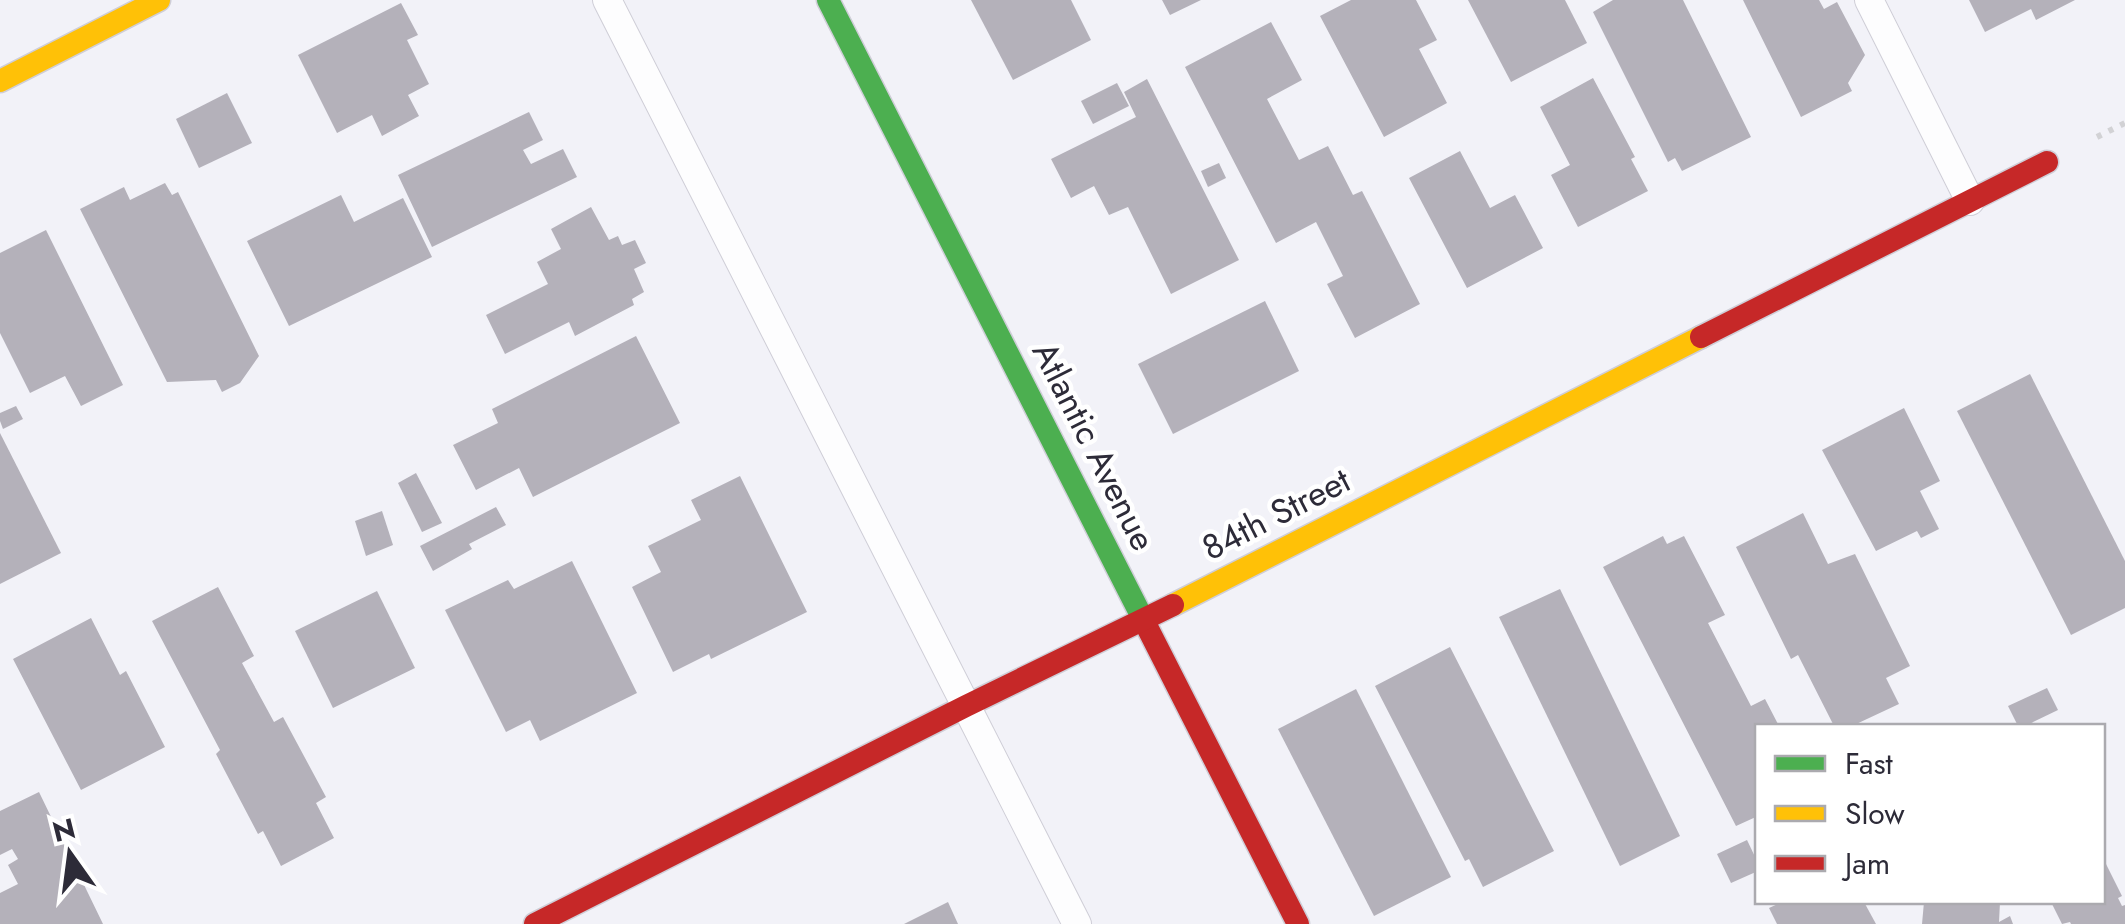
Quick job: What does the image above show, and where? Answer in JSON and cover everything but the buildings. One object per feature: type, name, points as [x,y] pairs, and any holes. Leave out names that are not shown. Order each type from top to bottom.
[{"type":"street","points":[[0,81],[158,0]]},
{"type":"street","name":"Atlantic Avenue","points":[[828,0],[1298,924]]},
{"type":"street","name":"84th Street","points":[[535,924],[2046,162]]},
{"type":"lane","points":[[606,0],[1077,924]]},
{"type":"lane","points":[[1868,0],[1970,201]]},
{"type":"traffic: fast","points":[[828,0],[1145,623]]},
{"type":"traffic: slow","points":[[0,81],[159,0]]},
{"type":"traffic: slow","points":[[1173,605],[1701,337]]},
{"type":"traffic: jam","points":[[1701,337],[2047,162]]},
{"type":"traffic: jam","points":[[535,924],[1173,605]]},
{"type":"traffic: jam","points":[[1145,623],[1298,924]]}]
